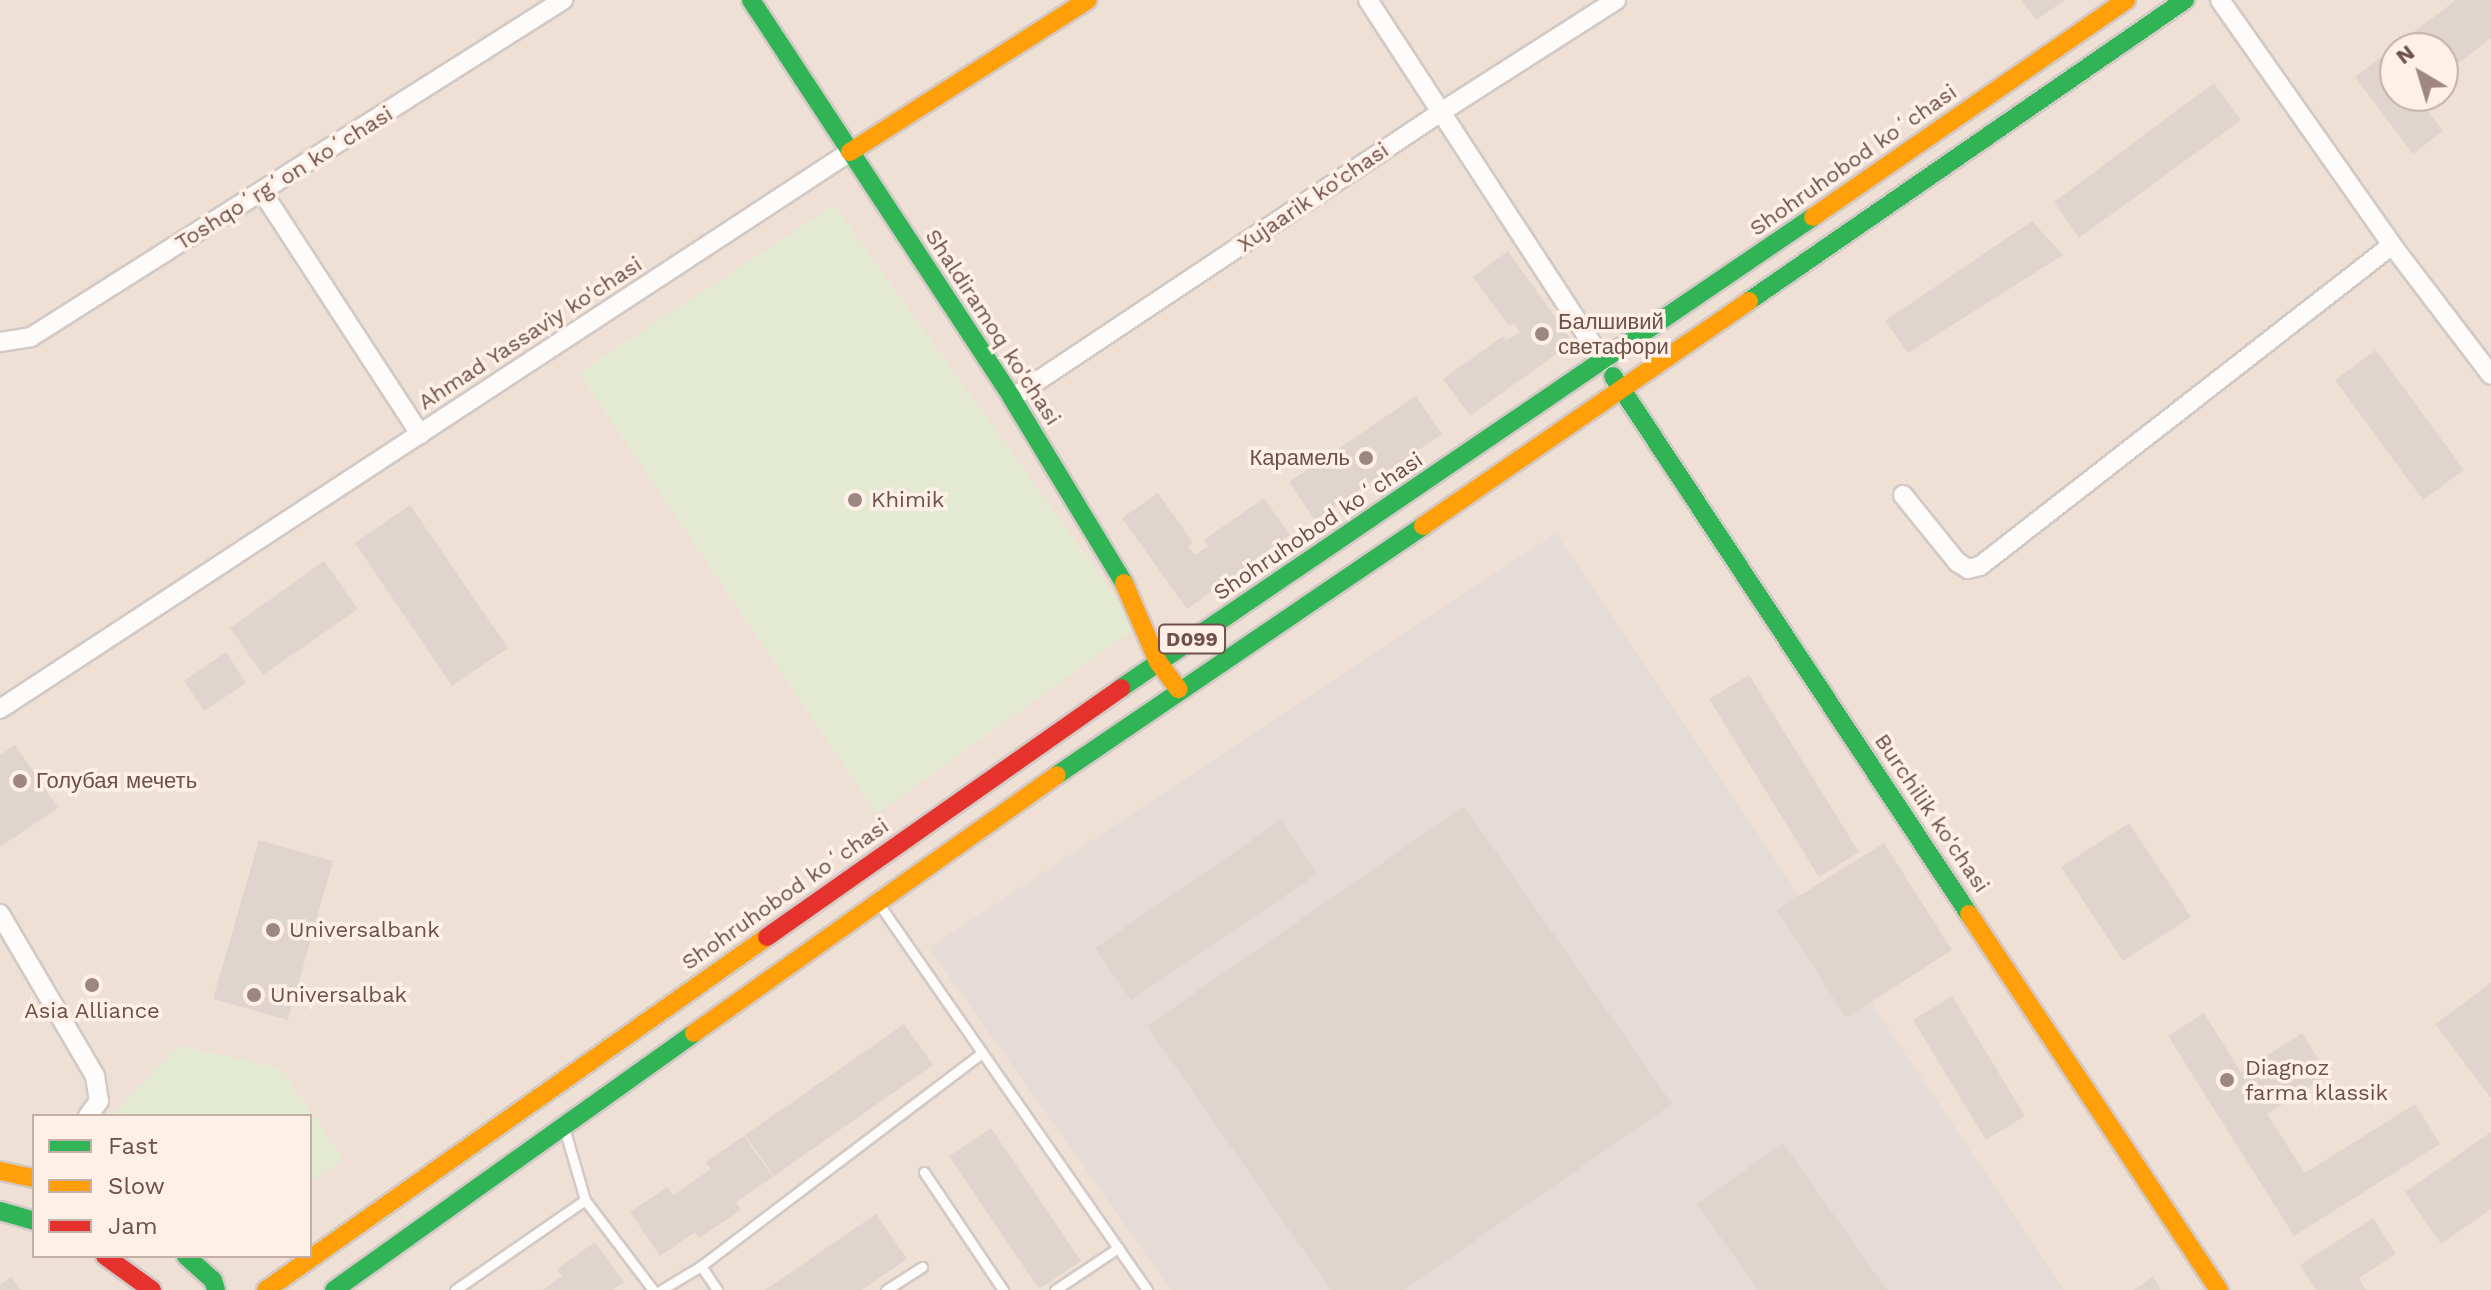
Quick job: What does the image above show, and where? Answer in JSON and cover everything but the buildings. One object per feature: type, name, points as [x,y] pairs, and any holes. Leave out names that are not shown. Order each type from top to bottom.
[{"type":"main road","name":"Shaldiramoq ko'chasi","points":[[751,0],[1012,398],[1119,572],[1158,662],[1178,689]]},
{"type":"main road","name":"Ahmad Yassaviy ko'chasi","points":[[850,152],[1088,0]]},
{"type":"main road","name":"Shohruhobod koʻchasi","points":[[312,1256],[1158,662],[1604,362],[2126,0]]},
{"type":"main road","name":"D099","points":[[334,1290],[877,900],[1178,689],[1622,389],[2185,0]]},
{"type":"main road","name":"Burchilik ko'chasi","points":[[1604,362],[2219,1290]]},
{"type":"main road","points":[[0,1171],[31,1174]]},
{"type":"main road","points":[[0,1211],[32,1220]]},
{"type":"main road","points":[[312,1242],[336,1238]]},
{"type":"main road","points":[[108,1258],[152,1290]]},
{"type":"main road","points":[[188,1258],[213,1280],[216,1290]]},
{"type":"main road","name":"Shohruhobod koʻchasi","points":[[266,1290],[309,1258]]},
{"type":"main road","points":[[359,1290],[372,1261]]},
{"type":"street","name":"Toshqoʻrgʻon koʻchasi","points":[[0,342],[31,337],[263,193],[563,0]]},
{"type":"street","points":[[1368,0],[1604,362]]},
{"type":"street","name":"Xujaarik ko'chasi","points":[[1012,398],[1441,112],[1616,0]]},
{"type":"street","points":[[2220,0],[2392,245],[2491,375]]},
{"type":"street","name":"Ahmad Yassaviy ko'chasi","points":[[0,709],[850,152]]},
{"type":"street","points":[[263,193],[420,434]]},
{"type":"street","points":[[1903,495],[1957,562],[1968,569],[1980,566],[2392,245]]},
{"type":"street","points":[[0,914],[95,1076],[99,1101],[89,1114]]},
{"type":"lane","points":[[877,900],[1147,1290]]},
{"type":"lane","points":[[661,1290],[701,1266],[982,1053]]},
{"type":"lane","points":[[563,1124],[585,1200],[653,1290]]},
{"type":"lane","points":[[924,1172],[1003,1290]]},
{"type":"lane","points":[[455,1290],[585,1200]]},
{"type":"lane","points":[[1055,1290],[1118,1248]]},
{"type":"lane","points":[[701,1266],[717,1290]]},
{"type":"lane","points":[[886,1290],[922,1267]]},
{"type":"shaded area","points":[[0,0],[2491,0],[2491,1290],[0,1290]]},
{"type":"shaded area","points":[[1556,533],[2064,1290],[1171,1290],[929,948]]},
{"type":"green space","name":"Khimik","points":[[834,205],[1137,627],[877,814],[579,373]]},
{"type":"green space","points":[[178,1046],[280,1068],[312,1114],[113,1114]]},
{"type":"green space","points":[[312,1114],[343,1159],[312,1182]]},
{"type":"traffic: fast","points":[[751,0],[1012,398],[1124,583]]},
{"type":"traffic: fast","points":[[1749,301],[2185,0]]},
{"type":"traffic: fast","points":[[1121,688],[1813,217]]},
{"type":"traffic: fast","points":[[1613,376],[1969,914]]},
{"type":"traffic: fast","points":[[1057,775],[1423,526]]},
{"type":"traffic: fast","points":[[334,1290],[694,1033]]},
{"type":"traffic: fast","points":[[0,1211],[32,1220]]},
{"type":"traffic: fast","points":[[188,1258],[213,1280],[216,1290]]},
{"type":"traffic: slow","points":[[850,152],[1088,0]]},
{"type":"traffic: slow","points":[[1813,217],[2126,0]]},
{"type":"traffic: slow","points":[[1423,526],[1749,301]]},
{"type":"traffic: slow","points":[[1124,583],[1158,662],[1178,689]]},
{"type":"traffic: slow","points":[[694,1033],[1057,775]]},
{"type":"traffic: slow","points":[[1969,914],[2219,1290]]},
{"type":"traffic: slow","points":[[312,1258],[767,937]]},
{"type":"traffic: slow","points":[[0,1171],[32,1178]]},
{"type":"traffic: slow","points":[[266,1290],[311,1258]]},
{"type":"traffic: jam","points":[[767,937],[1121,688]]},
{"type":"traffic: jam","points":[[108,1258],[152,1290]]},
{"type":"place","name":"Балшивий светафори","points":[[1542,334]]},
{"type":"place","name":"Карамель","points":[[1366,458]]},
{"type":"place","name":"Khimik","points":[[855,500]]},
{"type":"place","name":"Голубая мечеть","points":[[20,781]]},
{"type":"place","name":"Universalbank","points":[[273,930]]},
{"type":"place","name":"Asia Alliance","points":[[92,985]]},
{"type":"place","name":"Universalbak","points":[[254,995]]},
{"type":"place","name":"Diagnoz farma klassik","points":[[2227,1080]]}]
